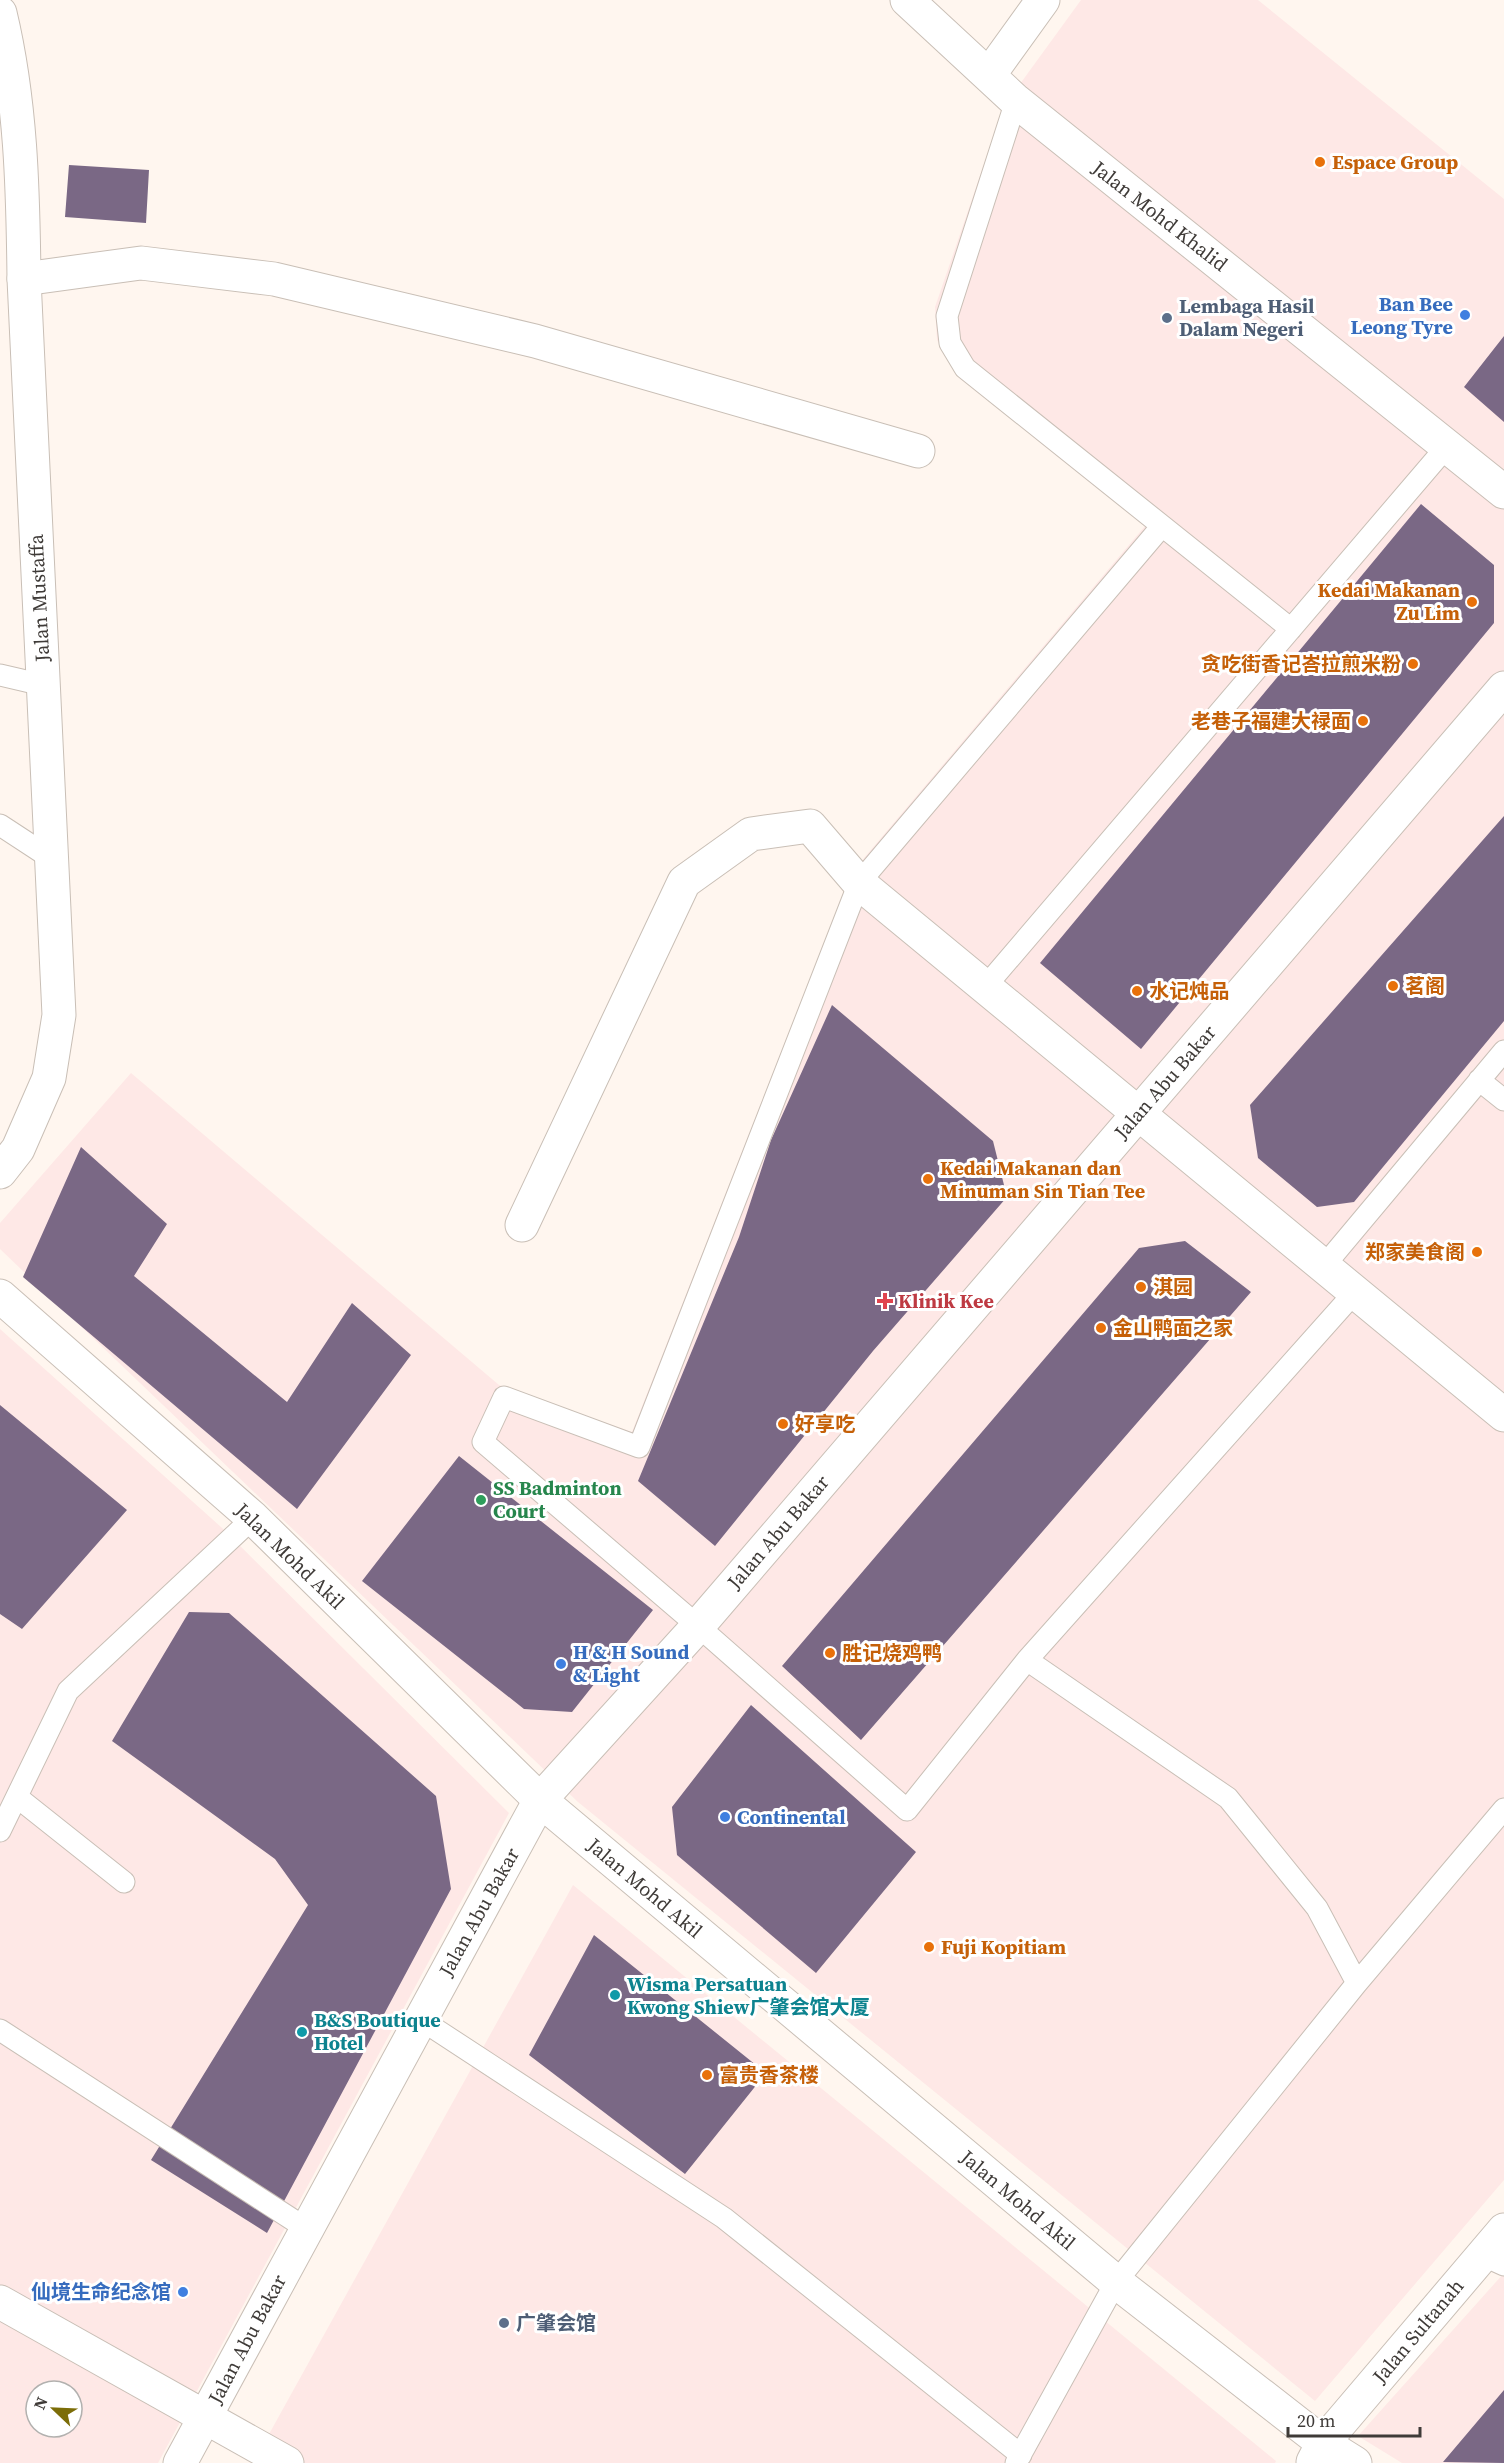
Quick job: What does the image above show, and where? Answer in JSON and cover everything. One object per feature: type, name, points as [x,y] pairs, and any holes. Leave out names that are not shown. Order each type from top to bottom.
[{"type":"street","name":"Jalan Mohd Khalid","points":[[907,0],[1016,101],[1504,492]]},
{"type":"street","points":[[989,75],[1043,0]]},
{"type":"street","name":"Jalan Mustaffa","points":[[0,13],[10,55],[22,157],[24,279],[59,1015],[49,1078],[18,1149],[0,1172]]},
{"type":"street","points":[[24,279],[141,263],[274,279],[535,341],[918,451]]},
{"type":"street","name":"Jalan Abu Bakar","points":[[180,2463],[540,1800],[698,1626],[1504,688]]},
{"type":"street","points":[[522,1225],[684,882],[751,834],[810,826],[859,883],[1504,1415]]},
{"type":"street","name":"Jalan Mohd Akil","points":[[0,1296],[253,1518],[540,1800],[1318,2453],[1355,2463]]},
{"type":"street","name":"Jalan Sultanah","points":[[1318,2453],[1493,2260],[1504,2229]]},
{"type":"street","points":[[0,2302],[287,2463]]},
{"type":"lane","points":[[1016,101],[947,316],[950,343],[965,368],[1291,629]]},
{"type":"lane","points":[[985,987],[1448,445]]},
{"type":"lane","points":[[1162,526],[859,883],[639,1447],[504,1397],[483,1442],[698,1626],[907,1810],[1027,1660],[1355,1292]]},
{"type":"lane","points":[[0,675],[43,685]]},
{"type":"lane","points":[[0,825],[52,859]]},
{"type":"lane","points":[[1324,1266],[1504,1051]]},
{"type":"lane","points":[[1479,1080],[1504,1100]]},
{"type":"lane","points":[[0,1831],[68,1691],[253,1518]]},
{"type":"lane","points":[[1027,1660],[1228,1798],[1317,1908],[1357,1983]]},
{"type":"lane","points":[[17,1797],[124,1882]]},
{"type":"lane","points":[[420,2019],[724,2218],[1019,2459],[1116,2282],[1357,1983],[1504,1809]]},
{"type":"lane","points":[[0,2030],[307,2229]]},
{"type":"shaded area","points":[[1081,0],[1258,0],[1504,199],[1504,2180],[1315,2401],[578,1802],[0,1249],[0,1223],[131,1073],[499,1385],[632,1432],[846,887],[864,858],[1145,526],[958,376],[937,340],[935,307],[1004,106]]},
{"type":"shaded area","points":[[0,1329],[221,1527],[509,1813],[158,2463],[0,2463]]},
{"type":"shaded area","points":[[573,1885],[1276,2461],[1275,2463],[253,2463]]},
{"type":"shaded area","points":[[1504,2273],[1504,2463],[1402,2463],[1358,2436]]},
{"type":"building","points":[[69,165],[149,170],[146,223],[65,217]]},
{"type":"building","points":[[1504,336],[1504,422],[1464,387]]},
{"type":"building","points":[[1421,504],[1494,565],[1494,623],[1141,1049],[1040,963]]},
{"type":"building","points":[[1504,816],[1504,1021],[1354,1202],[1317,1207],[1258,1158],[1250,1105]]},
{"type":"building","points":[[832,1005],[993,1141],[1007,1197],[873,1351],[715,1546],[638,1481],[739,1237],[771,1140]]},
{"type":"building","points":[[81,1147],[167,1224],[134,1276],[287,1402],[352,1303],[411,1355],[297,1509],[23,1277]]},
{"type":"building","points":[[1185,1241],[1251,1292],[861,1740],[782,1666],[1139,1248]]},
{"type":"building","points":[[0,1405],[127,1510],[22,1629],[0,1614]]},
{"type":"building","points":[[459,1456],[653,1610],[572,1712],[524,1709],[362,1581]]},
{"type":"building","name":"B&S Boutique Hotel","points":[[189,1612],[229,1613],[436,1796],[451,1889],[267,2233],[151,2160],[308,1905],[275,1859],[112,1741]]},
{"type":"building","points":[[751,1705],[916,1852],[816,1973],[677,1855],[672,1807]]},
{"type":"building","name":"Wisma Persatuan Kwong Shiew广肇会馆大厦","points":[[594,1935],[766,2073],[685,2174],[529,2055]]},
{"type":"building","points":[[1504,2390],[1504,2463],[1443,2462]]},
{"type":"place","name":"Espace Group","points":[[1320,162]]},
{"type":"place","name":"Ban Bee Leong Tyre","points":[[1465,315]]},
{"type":"place","name":"Lembaga Hasil Dalam Negeri","points":[[1167,318]]},
{"type":"place","name":"Kedai Makanan Zu Lim","points":[[1472,602]]},
{"type":"place","name":"贪吃街香记峇拉煎米粉","points":[[1413,664]]},
{"type":"place","name":"老巷子福建大禄面","points":[[1363,721]]},
{"type":"place","name":"茗阁","points":[[1393,986]]},
{"type":"place","name":"水记炖品","points":[[1137,991]]},
{"type":"place","name":"Kedai Makanan dan Minuman Sin Tian Tee","points":[[928,1179]]},
{"type":"place","name":"郑家美食阁","points":[[1477,1252]]},
{"type":"place","name":"淇园","points":[[1141,1287]]},
{"type":"place","name":"Klinik Kee","points":[[885,1301]]},
{"type":"place","name":"金山鸭面之家","points":[[1101,1328]]},
{"type":"place","name":"好享吃","points":[[783,1424]]},
{"type":"place","name":"SS Badminton Court","points":[[481,1500]]},
{"type":"place","name":"胜记烧鸡鸭","points":[[830,1653]]},
{"type":"place","name":"H & H Sound & Light","points":[[561,1664]]},
{"type":"place","name":"Continental","points":[[725,1817]]},
{"type":"place","name":"Fuji Kopitiam","points":[[929,1947]]},
{"type":"place","name":"Wisma Persatuan Kwong Shiew广肇会馆大厦","points":[[615,1995]]},
{"type":"place","name":"B&S Boutique Hotel","points":[[302,2032]]},
{"type":"place","name":"富贵香茶楼","points":[[707,2075]]},
{"type":"place","name":"仙境生命纪念馆","points":[[183,2292]]},
{"type":"place","name":"广肇会馆","points":[[504,2323]]}]
